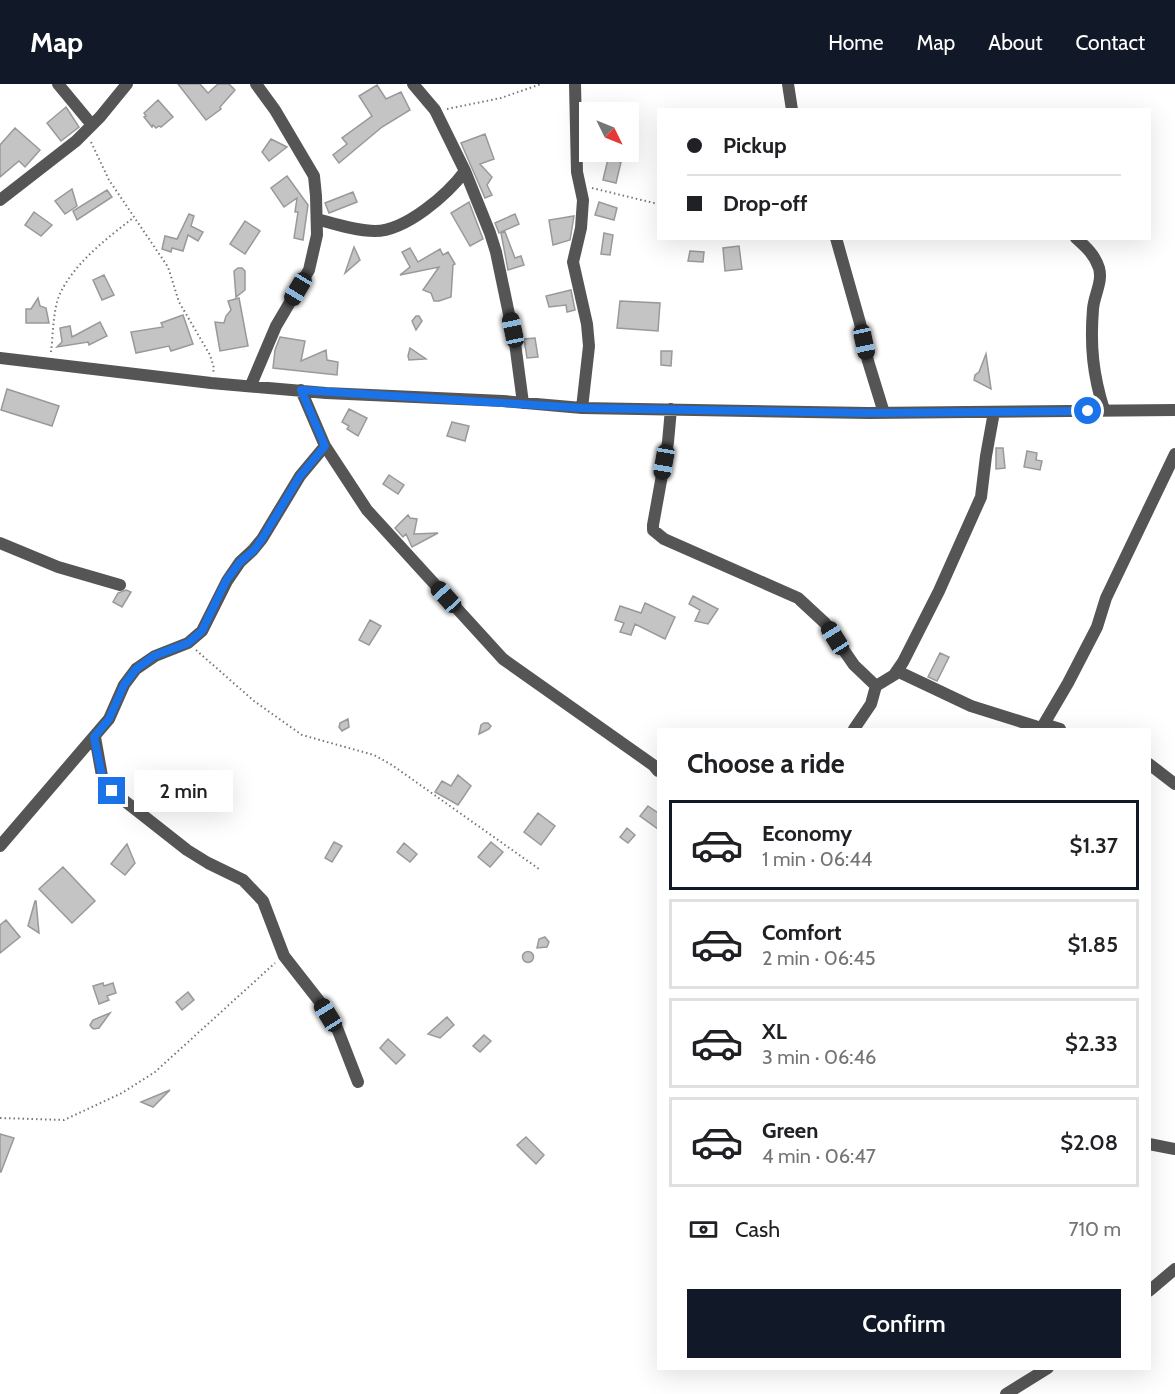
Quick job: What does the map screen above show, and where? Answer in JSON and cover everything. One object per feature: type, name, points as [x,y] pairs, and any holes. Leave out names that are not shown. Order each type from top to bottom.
[{"type":"street","points":[[58,84],[89,128]]},
{"type":"street","points":[[0,200],[54,159],[89,128],[127,84]]},
{"type":"street","points":[[252,385],[276,326],[309,270],[317,235],[314,176],[258,84]]},
{"type":"street","points":[[413,84],[435,110],[465,171],[496,252],[515,343],[523,403]]},
{"type":"street","points":[[575,84],[577,172],[583,200],[581,228],[573,262],[587,324],[589,346],[582,408]]},
{"type":"street","points":[[788,84],[792,108]]},
{"type":"street","points":[[317,219],[360,230],[378,231],[395,226],[431,206],[449,191],[465,171]]},
{"type":"street","points":[[837,240],[884,413]]},
{"type":"street","points":[[1078,240],[1092,253],[1099,269],[1100,281],[1093,306],[1092,358],[1104,410]]},
{"type":"street","points":[[0,358],[211,383],[582,408],[884,413],[1175,410]]},
{"type":"street","points":[[301,390],[325,446],[367,510],[503,659],[657,770]]},
{"type":"street","points":[[670,410],[668,442],[654,530],[664,539],[798,598],[825,623],[854,665],[876,686]]},
{"type":"street","points":[[855,728],[871,704],[876,686],[897,672],[939,591],[981,497],[994,412]]},
{"type":"street","points":[[0,846],[109,719],[124,685],[136,669],[154,656],[188,643],[202,631],[226,581],[240,562],[254,550],[300,476],[325,446]]},
{"type":"street","points":[[897,672],[971,706],[1042,727],[1068,683],[1096,627],[1106,598],[1175,454]]},
{"type":"street","points":[[0,543],[58,567],[120,585]]},
{"type":"street","points":[[94,737],[102,776],[112,791],[187,850],[243,880],[263,901],[284,956],[337,1028],[358,1082]]},
{"type":"street","points":[[1151,766],[1175,784]]},
{"type":"street","points":[[1151,1144],[1175,1149]]},
{"type":"street","points":[[1151,1289],[1175,1269]]},
{"type":"street","points":[[1006,1394],[1045,1370]]},
{"type":"path","points":[[435,110],[501,98],[541,84]]},
{"type":"path","points":[[89,128],[109,180],[168,267],[179,302],[210,355],[214,368],[211,383]]},
{"type":"path","points":[[580,186],[657,204]]},
{"type":"path","points":[[49,364],[59,297],[73,275],[101,243],[134,218]]},
{"type":"path","points":[[188,643],[254,701],[302,735],[374,755],[392,765],[539,869]]},
{"type":"path","points":[[0,1118],[64,1120],[122,1093],[155,1072],[284,956]]},
{"type":"building","points":[[178,84],[200,84],[208,93],[218,84],[229,84],[235,90],[220,107],[221,109],[206,120]]},
{"type":"building","points":[[377,85],[386,99],[401,92],[410,110],[382,127],[339,163],[333,155],[347,144],[342,138],[372,116],[359,96]]},
{"type":"building","points":[[158,100],[173,117],[161,127],[156,128],[153,125],[152,127],[144,117],[146,116],[144,113]]},
{"type":"building","points":[[66,107],[79,127],[61,141],[47,123]]},
{"type":"building","points":[[15,128],[40,150],[25,167],[19,161],[0,177],[0,145]]},
{"type":"building","points":[[485,134],[494,159],[480,164],[492,177],[487,185],[492,195],[485,198],[461,143]]},
{"type":"building","points":[[271,139],[287,147],[269,161],[262,152]]},
{"type":"building","points":[[607,162],[621,162],[616,183],[603,180]]},
{"type":"building","points":[[287,176],[308,205],[303,240],[294,238],[298,212],[295,212],[297,198],[284,207],[271,188]]},
{"type":"building","points":[[72,189],[77,206],[65,214],[55,201]]},
{"type":"building","points":[[107,190],[112,197],[77,220],[73,211]]},
{"type":"building","points":[[353,192],[357,202],[329,213],[325,203]]},
{"type":"building","points":[[469,202],[483,239],[470,246],[451,213]]},
{"type":"building","points":[[599,202],[617,208],[614,220],[595,215]]},
{"type":"building","points":[[34,212],[52,225],[41,236],[25,225]]},
{"type":"building","points":[[189,214],[194,216],[191,226],[203,232],[198,241],[188,235],[183,251],[172,248],[171,252],[162,249],[165,236],[177,239]]},
{"type":"building","points":[[515,214],[519,224],[499,233],[495,223]]},
{"type":"building","points":[[574,216],[570,240],[553,245],[549,220]]},
{"type":"building","points":[[245,221],[260,231],[245,254],[230,244]]},
{"type":"building","points":[[505,232],[515,258],[521,256],[524,265],[508,270],[501,233]]},
{"type":"building","points":[[604,233],[613,235],[610,255],[601,254]]},
{"type":"building","points":[[739,246],[742,269],[725,271],[723,248]]},
{"type":"building","points":[[354,247],[360,260],[345,273]]},
{"type":"building","points":[[410,248],[418,262],[440,249],[443,255],[448,252],[455,264],[453,265],[451,297],[434,301],[431,293],[423,290],[439,267],[400,275],[410,267],[402,252]]},
{"type":"building","points":[[690,251],[704,252],[703,262],[688,261]]},
{"type":"building","points":[[238,268],[245,271],[245,290],[236,297],[234,271]]},
{"type":"building","points":[[104,275],[114,295],[102,300],[93,280]]},
{"type":"building","points":[[571,290],[575,310],[567,312],[566,305],[549,307],[546,296]]},
{"type":"building","points":[[38,298],[40,306],[46,308],[49,323],[26,323],[26,309],[31,309]]},
{"type":"building","points":[[239,298],[248,346],[220,351],[215,322],[224,323],[231,310],[228,301]]},
{"type":"building","points":[[620,301],[660,303],[658,331],[617,328]]},
{"type":"building","points":[[183,315],[193,344],[171,351],[169,346],[136,353],[131,332],[163,327],[161,323]]},
{"type":"building","points":[[419,316],[422,321],[416,330],[412,321]]},
{"type":"building","points":[[100,322],[107,336],[89,345],[88,342],[57,347],[62,342],[60,328],[70,326],[72,337]]},
{"type":"building","points":[[280,337],[305,341],[301,361],[326,350],[327,360],[338,362],[337,375],[273,368],[275,350]]},
{"type":"building","points":[[535,338],[538,357],[527,358],[524,339]]},
{"type":"building","points":[[410,348],[426,359],[409,360]]},
{"type":"building","points":[[661,351],[672,351],[671,366],[661,365]]},
{"type":"building","points":[[986,354],[991,389],[974,380]]},
{"type":"building","points":[[7,389],[59,406],[52,426],[1,410]]},
{"type":"building","points":[[349,409],[367,418],[358,436],[347,429],[349,426],[342,422]]},
{"type":"building","points":[[452,422],[469,426],[465,441],[447,436]]},
{"type":"building","points":[[996,448],[1003,448],[1005,468],[996,469]]},
{"type":"building","points":[[1027,451],[1037,453],[1036,460],[1042,461],[1040,470],[1024,467]]},
{"type":"building","points":[[389,475],[404,485],[398,494],[383,484]]},
{"type":"building","points":[[408,515],[410,518],[417,519],[414,534],[438,533],[412,547],[406,534],[403,537],[395,528]]},
{"type":"building","points":[[126,590],[131,592],[122,607],[113,602],[118,593]]},
{"type":"building","points":[[693,596],[718,609],[708,624],[695,621],[700,610],[689,604]]},
{"type":"building","points":[[645,603],[675,617],[665,639],[635,624],[631,635],[620,632],[624,623],[615,620],[620,606],[641,613]]},
{"type":"building","points":[[370,620],[381,626],[369,645],[359,640]]},
{"type":"building","points":[[940,653],[949,657],[937,681],[928,677]]},
{"type":"building","points":[[348,719],[349,727],[342,731],[339,727],[340,723]]},
{"type":"building","points":[[484,723],[491,726],[479,734],[481,725]]},
{"type":"building","points":[[458,775],[471,786],[458,805],[435,792],[442,781],[451,786]]},
{"type":"building","points":[[648,806],[657,812],[657,828],[640,816]]},
{"type":"building","points":[[538,813],[555,826],[541,845],[524,832]]},
{"type":"building","points":[[627,828],[635,835],[628,843],[620,837]]},
{"type":"building","points":[[334,842],[342,846],[332,862],[325,858]]},
{"type":"building","points":[[491,842],[503,852],[490,867],[478,857]]},
{"type":"building","points":[[404,843],[417,854],[410,862],[397,852]]},
{"type":"building","points":[[127,844],[135,863],[125,875],[111,864]]},
{"type":"building","points":[[63,867],[95,901],[72,923],[39,889]]},
{"type":"building","points":[[36,901],[39,933],[28,926]]},
{"type":"building","points":[[6,920],[20,937],[0,953],[0,925]]},
{"type":"building","points":[[545,937],[549,942],[547,947],[537,948],[539,939]]},
{"type":"building","points":[[528,951],[534,957],[528,963],[522,957]]},
{"type":"building","points":[[103,983],[104,986],[113,983],[116,993],[107,996],[109,1000],[99,1004],[93,986]]},
{"type":"building","points":[[188,992],[194,1000],[182,1010],[176,1002]]},
{"type":"building","points":[[110,1013],[99,1028],[92,1028],[90,1025],[93,1020]]},
{"type":"building","points":[[447,1017],[454,1025],[440,1038],[428,1034]]},
{"type":"building","points":[[484,1035],[491,1041],[480,1052],[473,1046]]},
{"type":"building","points":[[388,1039],[405,1055],[396,1064],[380,1048]]},
{"type":"building","points":[[170,1090],[153,1107],[141,1102]]},
{"type":"building","points":[[0,1134],[14,1138],[1,1172],[0,1172]]},
{"type":"building","points":[[526,1137],[544,1155],[536,1164],[517,1145]]},
{"type":"route","points":[[112,791],[102,776],[94,737],[109,719],[124,685],[136,669],[154,656],[188,643],[202,631],[226,581],[240,562],[254,550],[300,476],[325,446],[301,390],[582,408],[869,413],[1088,411]]}]
